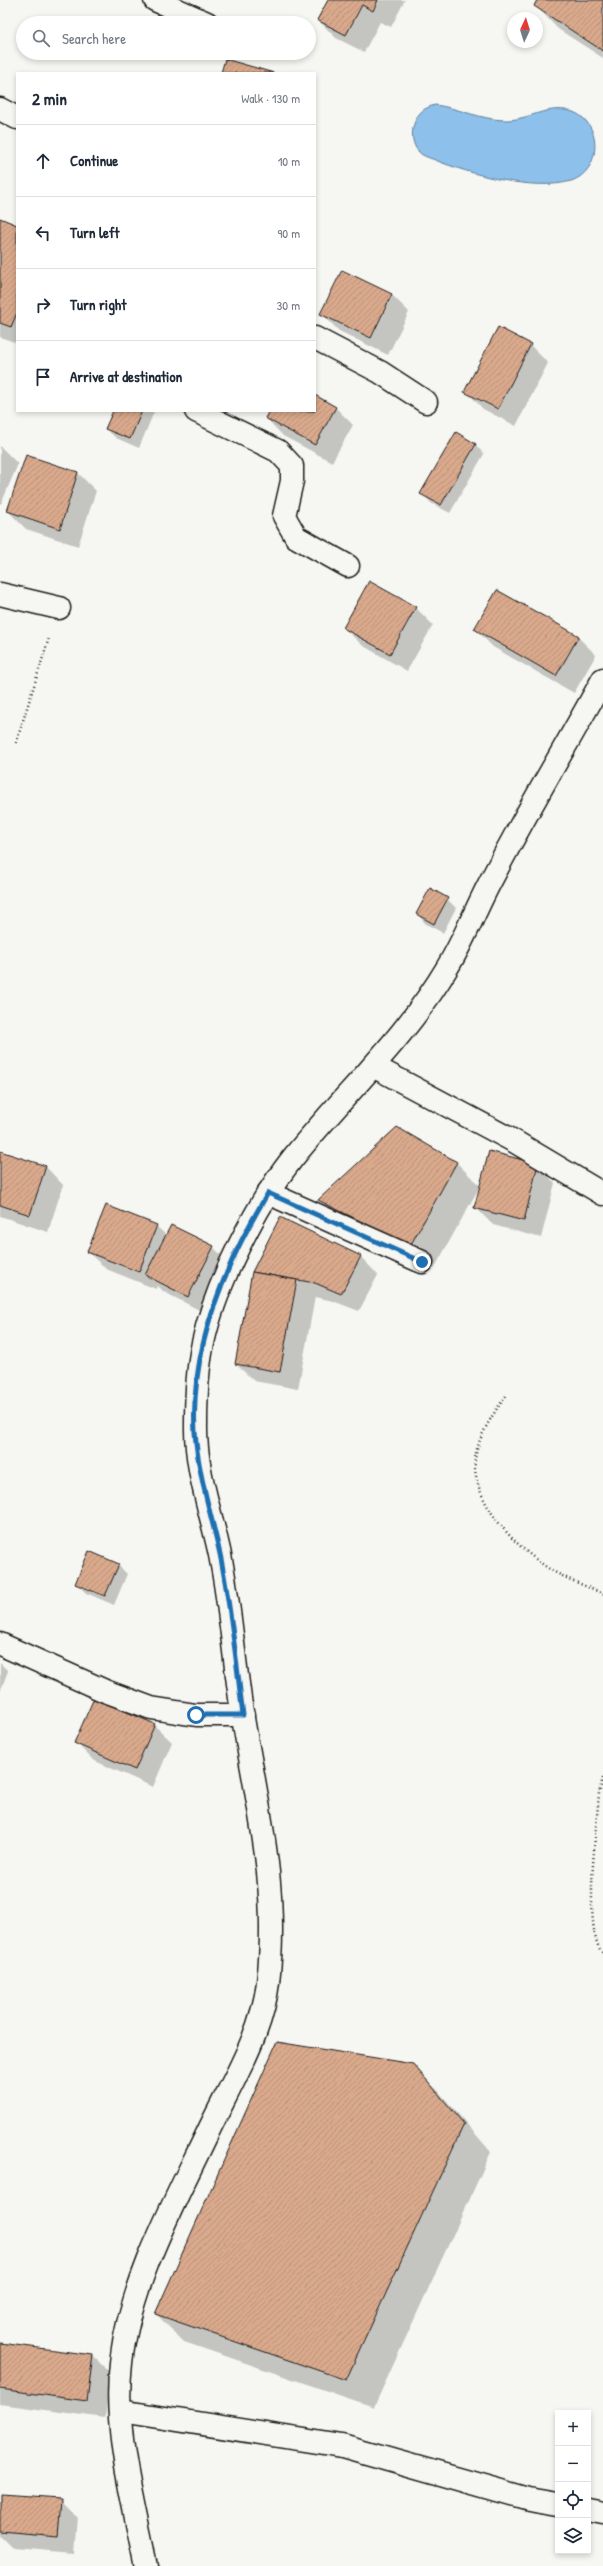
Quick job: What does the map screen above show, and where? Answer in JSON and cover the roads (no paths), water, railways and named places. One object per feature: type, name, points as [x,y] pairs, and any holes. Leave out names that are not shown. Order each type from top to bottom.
[{"type":"street","points":[[156,0],[191,16]]},
{"type":"street","points":[[0,109],[16,117]]},
{"type":"street","points":[[316,339],[380,372],[426,402]]},
{"type":"street","points":[[198,412],[278,451],[292,466],[292,481],[284,516],[296,537],[348,566]]},
{"type":"street","points":[[0,594],[59,608]]},
{"type":"street","points":[[146,2566],[126,2467],[120,2411],[120,2365],[130,2315],[153,2253],[253,2039],[268,1987],[271,1930],[268,1859],[243,1715],[232,1618],[202,1480],[195,1432],[196,1386],[204,1340],[218,1298],[250,1222],[291,1160],[411,1020],[448,967],[488,885],[603,679]]},
{"type":"street","points":[[373,1066],[512,1140],[603,1194]]},
{"type":"street","points":[[268,1193],[422,1262]]},
{"type":"street","points":[[0,1644],[105,1691],[151,1708],[196,1715],[243,1715]]},
{"type":"street","points":[[120,2411],[342,2446],[529,2499],[555,2503]]},
{"type":"street","points":[[591,2510],[603,2512]]},
{"type":"water","points":[[435,105],[488,118],[506,120],[522,118],[545,111],[570,111],[581,116],[589,124],[593,134],[595,146],[593,157],[589,167],[581,175],[571,181],[556,184],[520,183],[466,171],[424,156],[415,146],[412,135],[417,116],[422,111]]}]
